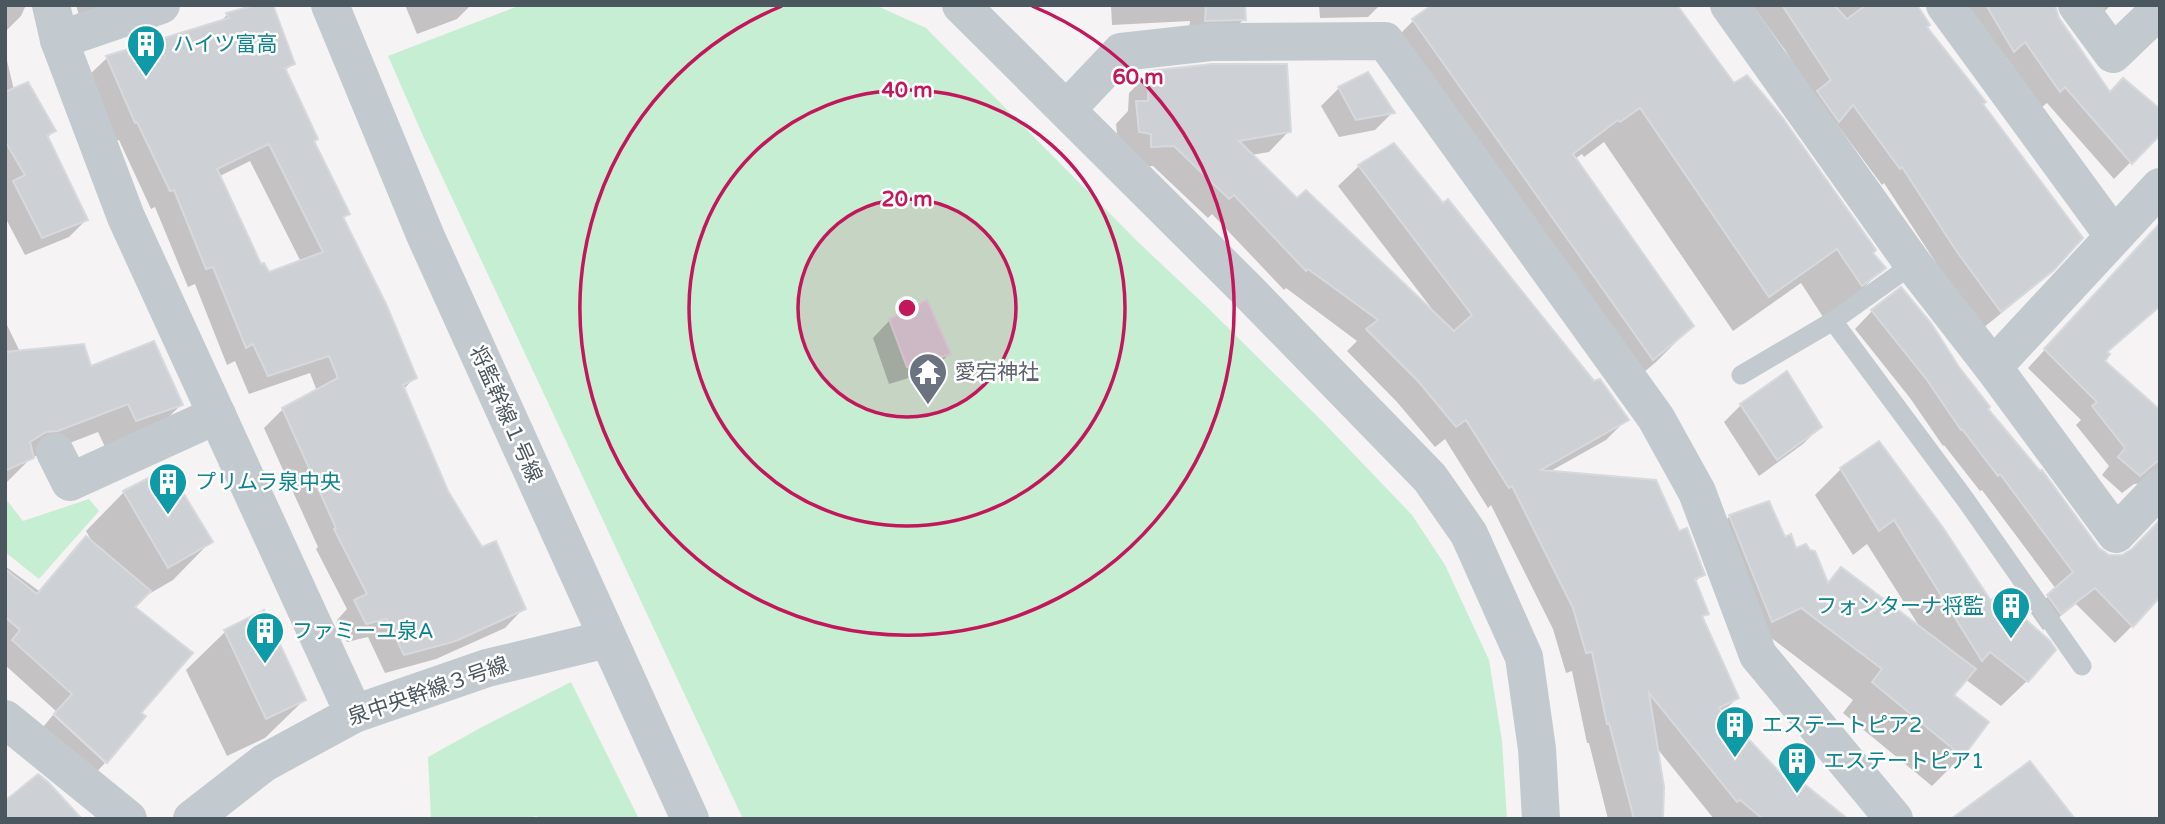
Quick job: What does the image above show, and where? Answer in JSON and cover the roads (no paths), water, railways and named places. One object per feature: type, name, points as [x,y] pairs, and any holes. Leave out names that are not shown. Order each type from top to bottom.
[{"type":"street","points":[[161,5],[55,23],[126,217],[354,714]]},
{"type":"street","name":"将監幹線１号線","points":[[330,5],[426,237],[690,819]]},
{"type":"street","points":[[961,5],[1430,478],[1469,534],[1524,657],[1537,749],[1541,819]]},
{"type":"street","points":[[1729,5],[1913,264],[2116,534],[2160,488]]},
{"type":"street","points":[[1945,5],[2113,235]]},
{"type":"street","points":[[2077,5],[2113,54],[2160,9]]},
{"type":"street","points":[[1066,109],[1121,52],[1211,42],[1385,41],[1656,418],[1697,492],[1758,655],[1886,816]]},
{"type":"street","points":[[1993,367],[2160,187]]},
{"type":"street","points":[[55,452],[70,482],[216,415]]},
{"type":"street","name":"泉中央幹線３号線","points":[[192,819],[264,764],[354,714],[487,668],[607,639]]},
{"type":"street","points":[[5,719],[128,819]]},
{"type":"lane","points":[[1741,375],[1833,321],[1913,264]]},
{"type":"lane","points":[[1833,321],[1965,499],[2082,666]]},
{"type":"place","name":"ハイツ富高","points":[[146,78]]},
{"type":"place","name":"愛宕神社","points":[[928,406]]},
{"type":"place","name":"プリムラ泉中央","points":[[168,516]]},
{"type":"place","name":"フォンターナ将監","points":[[2011,640]]},
{"type":"place","name":"ファミーユ泉A","points":[[265,665]]},
{"type":"place","name":"エステートピア2","points":[[1735,759]]},
{"type":"place","name":"エステートピア1","points":[[1797,795]]}]
